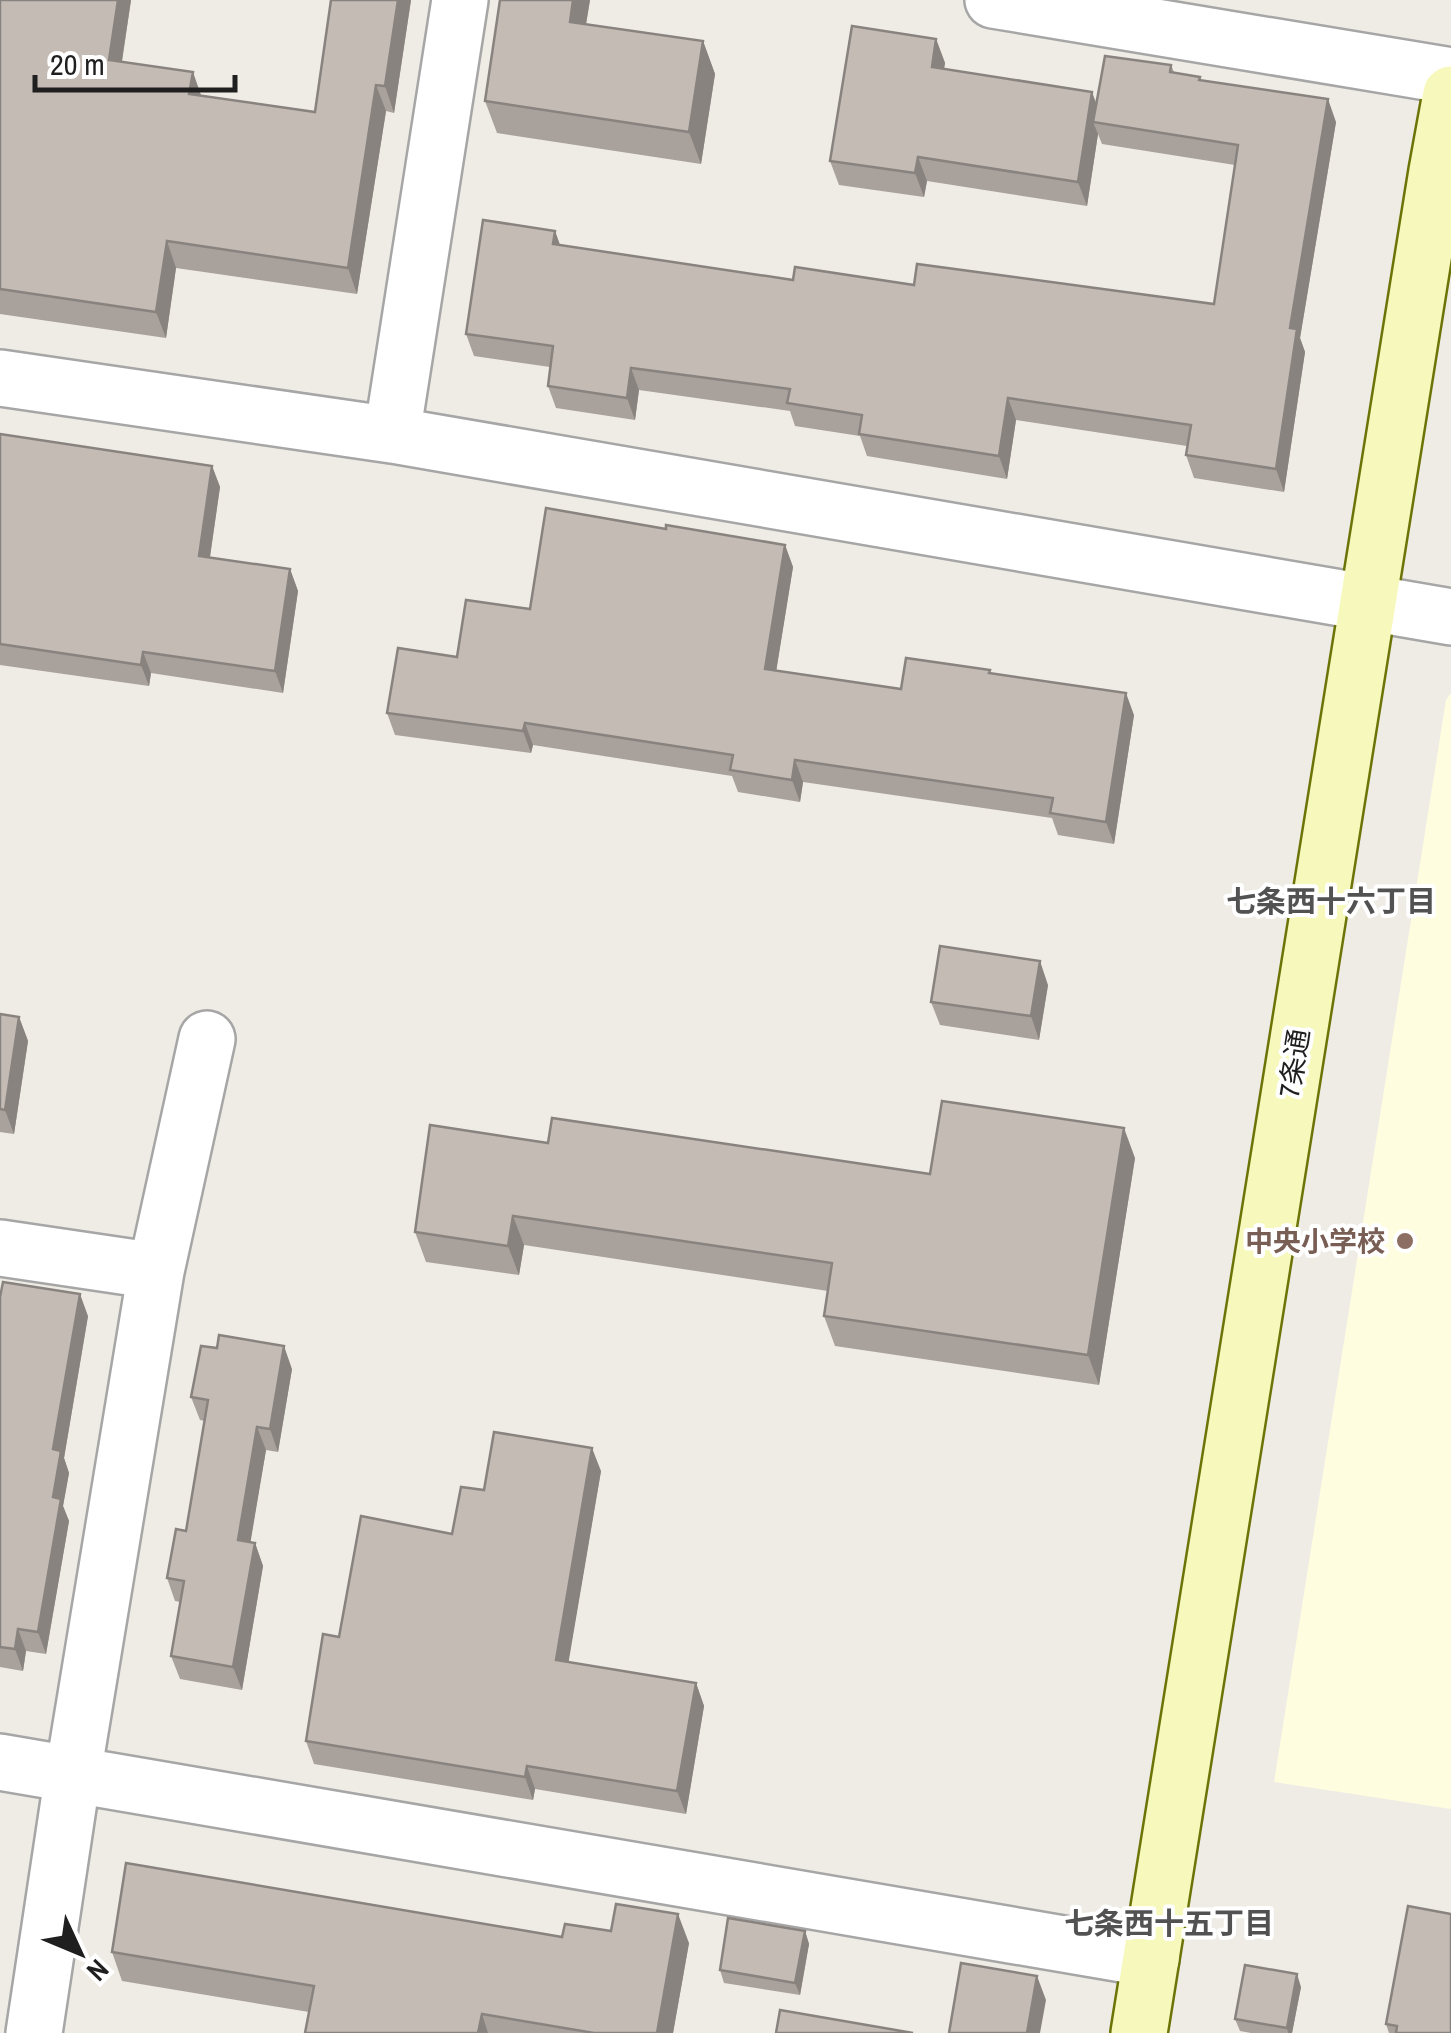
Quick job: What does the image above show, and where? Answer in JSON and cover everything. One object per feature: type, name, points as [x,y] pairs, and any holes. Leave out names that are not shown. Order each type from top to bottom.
[{"type":"street","points":[[392,435],[460,0]]},
{"type":"street","points":[[993,0],[1451,76]]},
{"type":"street","name":"7条通","points":[[1139,2033],[1367,604],[1444,172],[1451,94]]},
{"type":"street","points":[[0,378],[392,435],[1451,617]]},
{"type":"street","points":[[34,2033],[156,1271],[206,1039]]},
{"type":"street","points":[[0,1248],[156,1271]]},
{"type":"street","points":[[0,1762],[1151,1959]]},
{"type":"shaded area","name":"中央小学校","points":[[1451,693],[1451,1809],[1274,1782],[1446,700]]},
{"type":"building","points":[[0,0],[118,0],[109,60],[193,72],[189,94],[315,112],[331,0],[398,0],[385,86],[376,85],[348,268],[167,241],[156,312],[0,289]]},
{"type":"building","points":[[500,0],[573,0],[570,22],[703,41],[689,132],[485,101]]},
{"type":"building","points":[[852,26],[936,39],[932,67],[1092,92],[1078,182],[918,157],[915,173],[830,161]]},
{"type":"building","points":[[1105,56],[1171,65],[1170,72],[1200,77],[1199,80],[1328,99],[1290,328],[1297,329],[1276,469],[1186,455],[1191,425],[1008,398],[999,456],[859,434],[862,415],[787,403],[790,389],[631,368],[627,398],[548,386],[553,346],[466,334],[483,220],[555,231],[553,244],[793,280],[795,267],[914,285],[917,264],[1214,304],[1238,145],[1093,122]]},
{"type":"building","points":[[0,434],[212,466],[199,556],[290,569],[275,671],[143,652],[141,665],[0,644]]},
{"type":"building","points":[[546,508],[785,545],[765,669],[901,689],[906,658],[1126,693],[1106,822],[1050,813],[1053,798],[795,760],[792,780],[730,770],[733,755],[525,723],[523,731],[387,713],[398,648],[457,657],[466,600],[530,609]]},
{"type":"building","points":[[940,946],[1040,961],[1031,1016],[931,1002]]},
{"type":"building","points":[[0,1014],[19,1017],[5,1110],[0,1109]]},
{"type":"building","points":[[942,1101],[1124,1128],[1088,1355],[824,1316],[832,1263],[513,1216],[508,1246],[415,1232],[430,1125],[548,1143],[552,1118],[930,1174]]},
{"type":"building","points":[[3,1282],[80,1294],[53,1449],[61,1451],[53,1497],[61,1499],[38,1632],[18,1629],[15,1649],[0,1647]]},
{"type":"building","points":[[219,1335],[284,1346],[270,1429],[257,1427],[238,1540],[255,1543],[233,1667],[171,1656],[184,1581],[167,1578],[176,1529],[186,1531],[208,1400],[191,1397],[201,1346],[217,1348]]},
{"type":"building","points":[[494,1432],[592,1448],[556,1660],[696,1683],[677,1791],[527,1766],[525,1777],[306,1741],[323,1634],[339,1637],[361,1516],[452,1534],[461,1487],[484,1490]]},
{"type":"building","points":[[126,1863],[562,1937],[565,1924],[611,1931],[616,1904],[678,1914],[657,2033],[594,2033],[482,2014],[478,2033],[305,2033],[314,1986],[112,1952]]},
{"type":"building","points":[[1408,1906],[1451,1914],[1451,2033],[1396,2033],[1397,2026],[1386,2024]]},
{"type":"building","points":[[728,1918],[805,1931],[795,1983],[720,1970]]},
{"type":"building","points":[[961,1963],[1037,1976],[1027,2033],[949,2033]]},
{"type":"building","points":[[1245,1965],[1297,1974],[1287,2028],[1235,2019]]},
{"type":"building","points":[[780,2010],[913,2033],[776,2033]]},
{"type":"place","name":"中央小学校","points":[[1405,1241]]},
{"type":"district","name":"七条西十六丁目","points":[[1331,901]]},
{"type":"district","name":"七条西十五丁目","points":[[1169,1923]]}]
